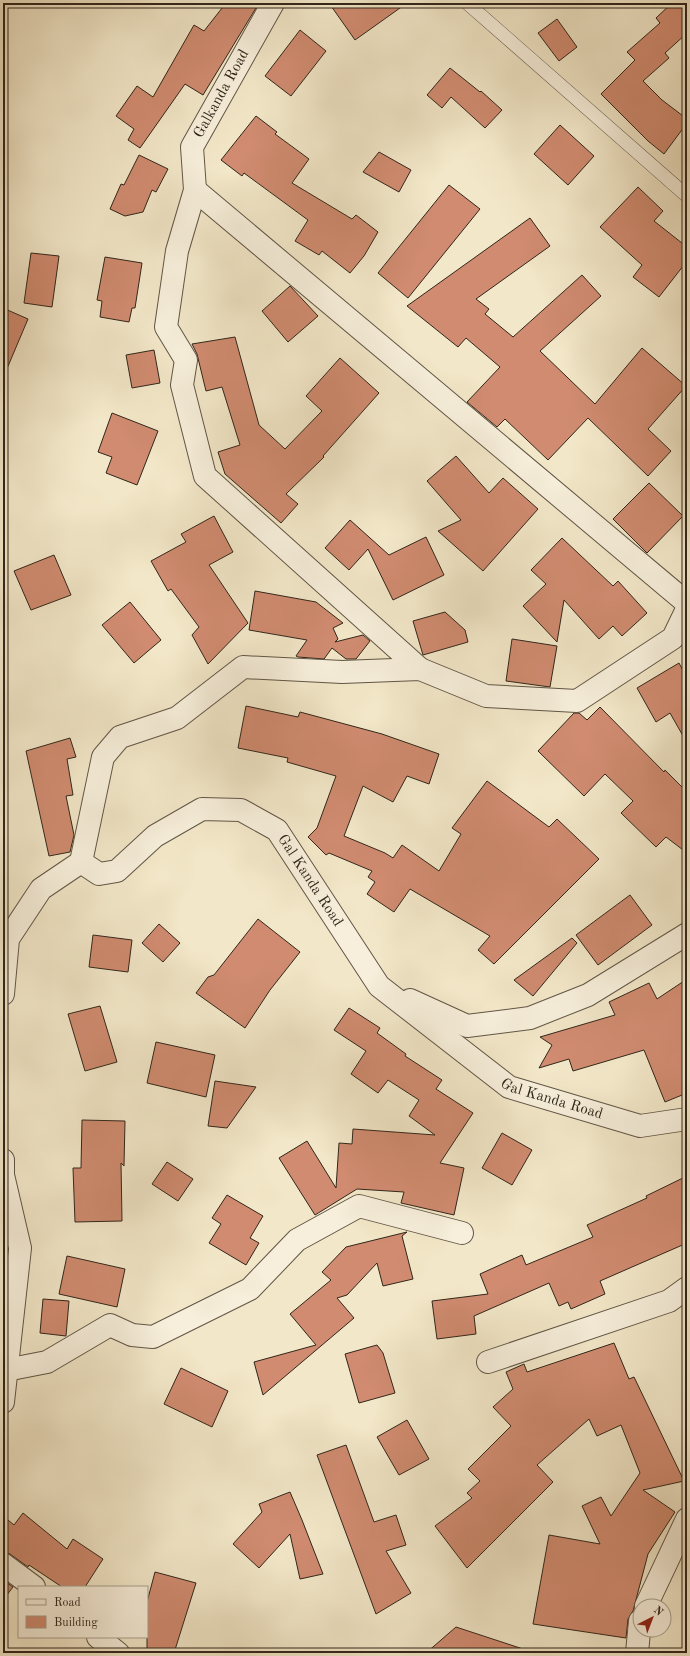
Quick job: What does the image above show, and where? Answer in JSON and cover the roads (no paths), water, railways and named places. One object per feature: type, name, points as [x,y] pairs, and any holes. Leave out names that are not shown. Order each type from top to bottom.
[{"type":"street","name":"Galkanda Road","points":[[195,190],[192,147],[273,3]]},
{"type":"street","points":[[687,603],[195,190],[177,251],[166,327],[186,360],[182,385],[205,476],[420,670],[486,696],[577,701],[673,638],[687,609]]},
{"type":"street","points":[[3,994],[8,939],[41,889],[81,862],[103,757],[120,737],[177,718],[243,667],[342,672],[420,670]]},
{"type":"street","name":"Gal Kanda Road","points":[[81,862],[99,874],[118,872],[154,836],[202,809],[241,810],[277,830],[379,986],[509,1087],[640,1126],[687,1118]]},
{"type":"street","points":[[379,986],[467,1026],[530,1018],[588,995],[687,934]]},
{"type":"street","points":[[3,1160],[3,1175],[20,1248],[3,1402]]},
{"type":"street","points":[[6,1370],[47,1362],[110,1325],[132,1335],[153,1337],[250,1289],[298,1240],[359,1206],[462,1233]]},
{"type":"street","points":[[488,1362],[669,1301],[687,1288]]},
{"type":"street","points":[[650,1598],[687,1518]]},
{"type":"street","points":[[3,1564],[33,1586]]},
{"type":"street","points":[[99,1638],[118,1653]]},
{"type":"street","points":[[637,1653],[638,1638]]},
{"type":"lane","points":[[468,3],[687,196]]}]
